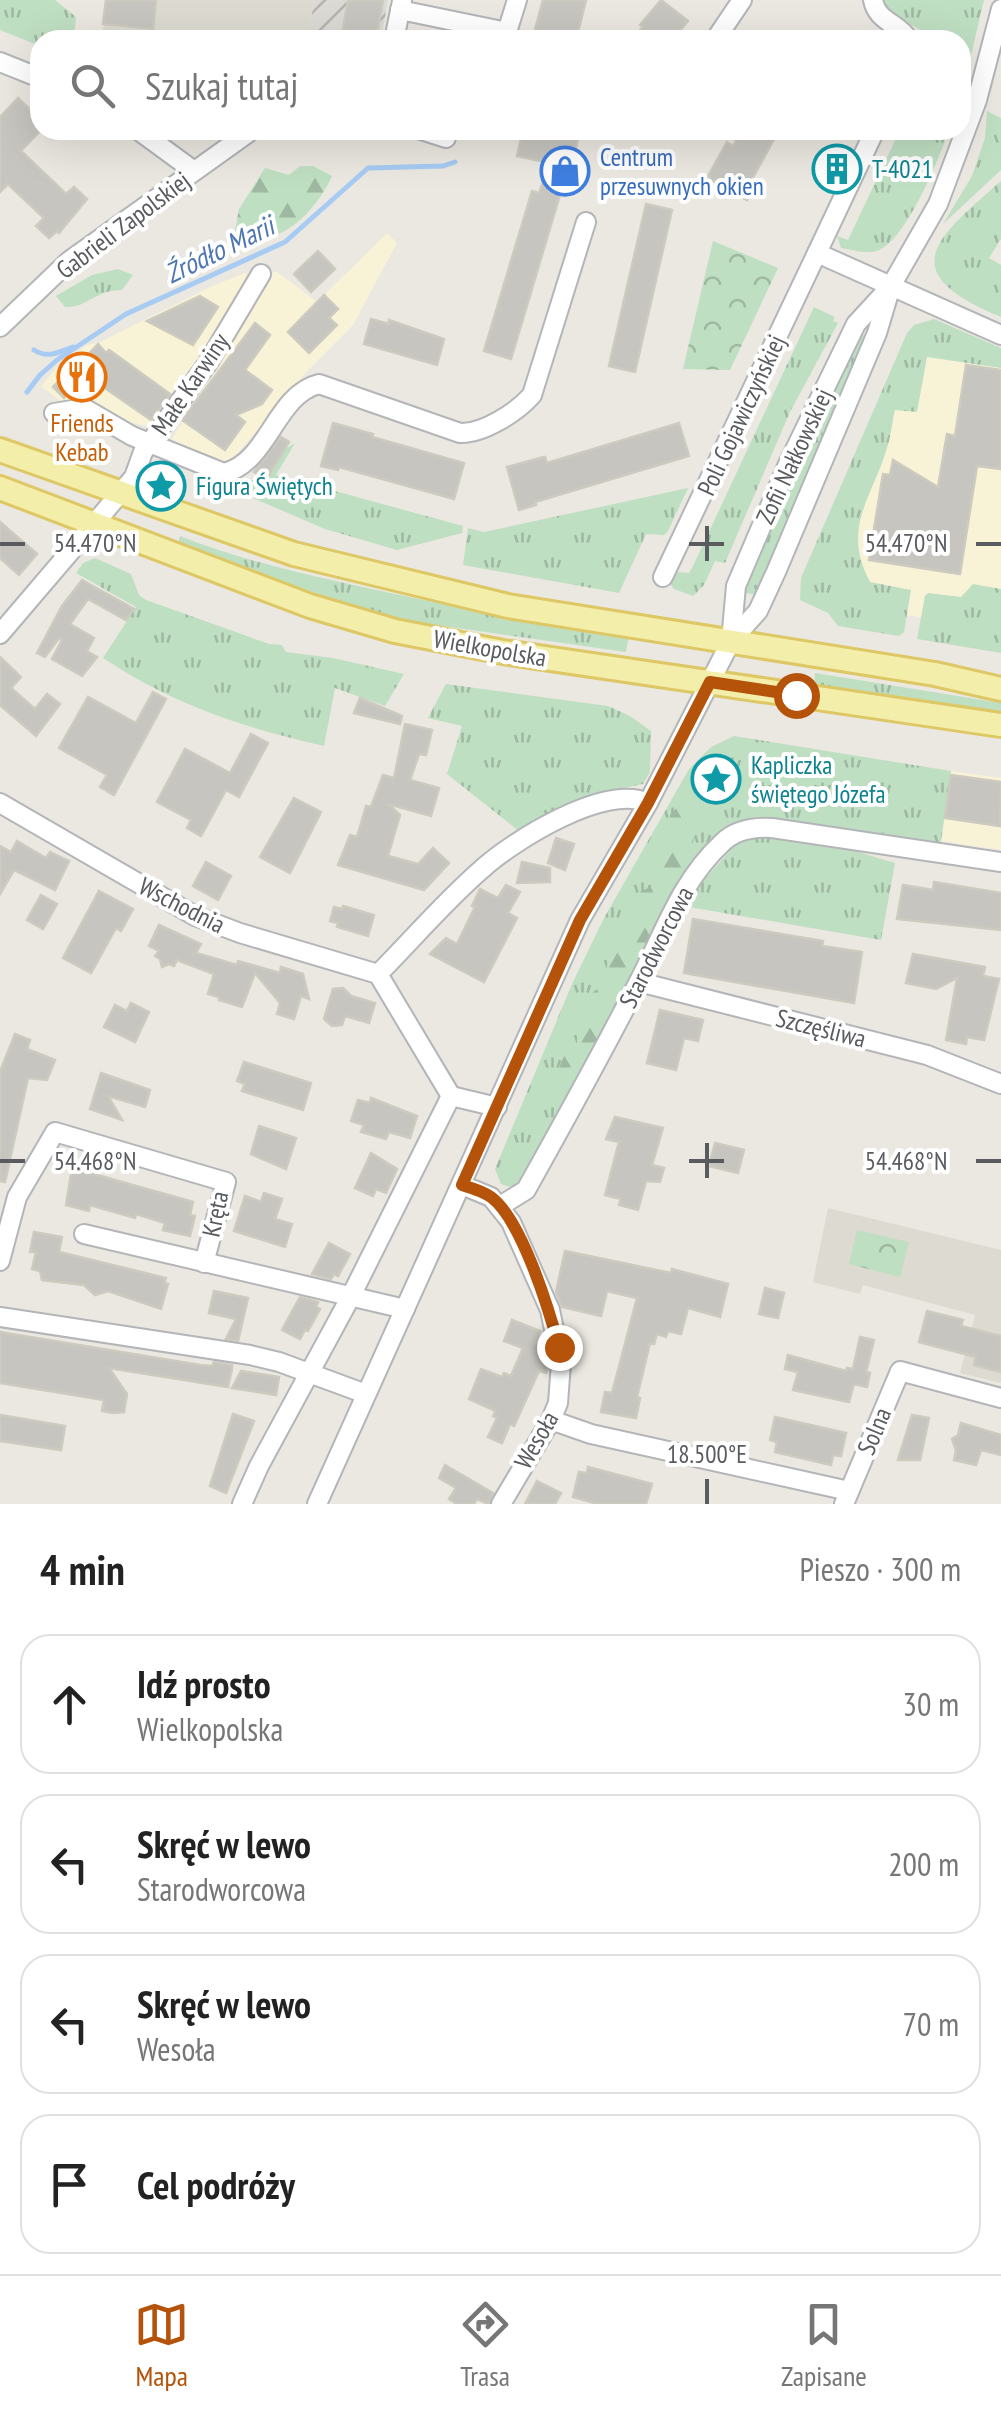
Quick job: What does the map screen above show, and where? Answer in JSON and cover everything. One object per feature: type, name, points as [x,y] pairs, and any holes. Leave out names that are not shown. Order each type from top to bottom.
[{"type":"main road","name":"Wielkopolska","points":[[0,450],[294,554],[457,595],[935,674],[1001,690]]},
{"type":"main road","name":"Wielkopolska","points":[[0,488],[310,606],[395,630],[504,652],[1001,725]]},
{"type":"street","points":[[508,30],[518,0]]},
{"type":"street","points":[[721,30],[742,0]]},
{"type":"street","points":[[873,0],[880,17],[900,30]]},
{"type":"street","points":[[396,30],[401,5],[499,30]]},
{"type":"street","name":"Zofii Nałkowskiej","points":[[971,117],[1001,8]]},
{"type":"street","points":[[0,62],[30,74]]},
{"type":"street","points":[[152,140],[194,171]]},
{"type":"street","name":"Gabrieli Zapolskiej","points":[[0,327],[69,262],[238,140]]},
{"type":"street","name":"Poli Gojawiczyńskiej","points":[[663,577],[871,140]]},
{"type":"street","name":"Zofii Nałkowskiej","points":[[731,641],[736,586],[788,464],[856,324],[890,286],[938,204],[964,140]]},
{"type":"street","points":[[54,413],[84,408],[132,436],[224,473],[245,465],[301,392],[319,384],[460,433],[474,432],[522,406],[532,395],[586,222]]},
{"type":"street","points":[[818,252],[1001,335]]},
{"type":"street","name":"Małe Karwiny","points":[[94,524],[134,477],[150,443],[208,363],[260,274]]},
{"type":"street","name":"Zofii Nałkowskiej","points":[[710,682],[731,641],[758,610],[776,572],[877,334],[890,286]]},
{"type":"street","points":[[0,634],[94,524]]},
{"type":"street","points":[[318,1504],[580,920],[648,803],[710,682]]},
{"type":"street","points":[[498,1108],[452,1096],[378,974],[497,857],[571,812],[600,802],[638,798],[648,803]]},
{"type":"street","name":"Wschodnia","points":[[0,802],[196,916],[378,974]]},
{"type":"street","name":"Starodworcowa","points":[[500,1206],[526,1190],[639,982],[676,901],[722,842],[758,828],[793,830],[1001,862]]},
{"type":"street","name":"Szczęśliwa","points":[[639,982],[926,1055],[1001,1084]]},
{"type":"street","points":[[242,1504],[452,1096]]},
{"type":"street","name":"Kręta","points":[[0,1261],[17,1197],[56,1132],[226,1182],[204,1263]]},
{"type":"street","points":[[462,1185],[491,1196],[500,1206]]},
{"type":"street","name":"Wesoła","points":[[500,1206],[541,1287],[559,1347],[561,1385],[551,1420],[501,1504]]},
{"type":"street","points":[[84,1234],[405,1309]]},
{"type":"street","points":[[0,1317],[250,1355],[366,1394]]},
{"type":"street","name":"Solna","points":[[551,1420],[592,1434],[847,1498],[900,1371],[1001,1398]]},
{"type":"shaded area","points":[[106,0],[314,0],[310,30],[103,30]]},
{"type":"shaded area","points":[[314,0],[388,0],[383,30],[310,30]]},
{"type":"shaded area","points":[[387,233],[397,243],[353,325],[312,366],[226,467],[168,445],[200,393],[197,390],[226,352],[269,274],[276,271],[317,302]]},
{"type":"shaded area","points":[[247,272],[236,312],[151,427],[71,409],[41,386],[56,368],[87,345]]},
{"type":"shaded area","points":[[907,333],[1001,351],[1001,630],[850,606],[847,555]]},
{"type":"shaded area","points":[[951,771],[1001,778],[1001,850],[941,841]]},
{"type":"shaded area","points":[[828,1208],[1001,1250],[1001,1383],[960,1373],[975,1315],[863,1285],[860,1294],[813,1282]]},
{"type":"green space","points":[[0,0],[55,0],[76,17],[75,30],[30,30],[30,42],[0,30]]},
{"type":"green space","points":[[882,0],[984,0],[971,55],[971,30],[921,30],[887,12]]},
{"type":"green space","points":[[987,111],[1001,118],[1001,170],[943,224],[972,176],[985,138]]},
{"type":"green space","points":[[895,140],[945,140],[921,196],[890,243],[879,250],[860,252],[841,248],[837,236],[848,240]]},
{"type":"green space","points":[[300,166],[313,166],[332,176],[303,217],[271,237],[234,237],[239,209],[265,168],[289,175]]},
{"type":"green space","points":[[1001,181],[1001,239],[989,258],[1001,265],[1001,317],[967,301],[946,285],[936,269],[935,254],[958,220]]},
{"type":"green space","points":[[713,241],[778,268],[730,370],[683,369]]},
{"type":"green space","points":[[118,269],[133,275],[122,290],[73,307],[65,307],[56,296],[92,275]]},
{"type":"green space","points":[[814,307],[835,317],[833,321],[838,323],[790,412],[725,563],[715,561],[704,585],[693,596],[674,589],[671,585],[677,572],[689,573],[693,566]]},
{"type":"green space","points":[[934,319],[1001,348],[1001,368],[927,357],[917,412],[895,410],[887,448],[859,529],[858,545],[870,582],[911,590],[904,632],[899,636],[838,626],[828,613],[800,600],[801,578],[907,333],[914,325]]},
{"type":"green space","points":[[856,332],[867,337],[758,595],[744,593]]},
{"type":"green space","points":[[295,443],[276,475],[463,526],[462,533],[397,550],[325,529],[232,489],[257,474],[266,480],[275,468],[263,459],[278,460]]},
{"type":"green space","points":[[688,488],[668,531],[664,535],[646,534],[619,593],[463,565],[468,528],[484,532]]},
{"type":"green space","points":[[180,536],[251,560],[348,584],[500,615],[629,635],[626,652],[386,618],[178,545]]},
{"type":"green space","points":[[95,558],[131,574],[139,595],[146,600],[269,644],[282,645],[286,652],[404,674],[385,706],[335,688],[324,746],[209,712],[156,689],[103,658],[136,607],[76,573],[83,563]]},
{"type":"green space","points":[[973,584],[1001,589],[1001,653],[917,639],[928,593],[961,597]]},
{"type":"green space","points":[[815,673],[1001,703],[1001,716],[814,686]]},
{"type":"green space","points":[[446,684],[608,706],[651,731],[650,772],[643,784],[586,796],[520,832],[447,774],[462,726],[428,718]]},
{"type":"green space","points":[[734,736],[951,771],[941,841],[935,847],[802,823],[752,819],[738,822],[716,837],[673,890],[632,979],[520,1182],[510,1187],[501,1184],[495,1169],[572,984],[604,918],[689,769],[711,747]]},
{"type":"green space","points":[[681,803],[694,815],[697,829],[685,867],[659,915],[631,985],[617,1003],[570,1091],[559,1072],[562,1060],[577,1044],[580,1023],[591,1005],[589,995],[605,980],[612,949],[635,921],[641,891],[654,886],[658,878],[653,865],[655,853],[670,839],[670,815]]},
{"type":"green space","points":[[760,837],[835,845],[895,863],[881,940],[689,907],[700,884],[736,844]]},
{"type":"green space","points":[[857,1230],[909,1242],[900,1277],[849,1264]]},
{"type":"building","points":[[106,0],[156,0],[153,29],[103,24]]},
{"type":"building","points":[[348,0],[383,0],[378,30],[343,30]]},
{"type":"building","points":[[543,0],[586,0],[578,30],[535,30]]},
{"type":"building","points":[[661,0],[688,21],[680,30],[640,30],[640,25]]},
{"type":"building","points":[[18,98],[30,109],[31,140],[21,151],[66,194],[74,187],[87,199],[59,233],[49,238],[36,226],[44,218],[8,184],[0,192],[0,117]]},
{"type":"building","points":[[521,140],[578,140],[569,179],[565,178],[511,359],[484,351],[532,191],[539,193],[550,163],[517,156]]},
{"type":"building","points":[[736,140],[774,140],[751,181],[756,183],[747,200],[707,178],[727,142],[733,146]]},
{"type":"building","points":[[646,204],[672,210],[635,372],[609,366]]},
{"type":"building","points":[[318,251],[335,269],[311,292],[294,274]]},
{"type":"building","points":[[324,295],[338,309],[329,318],[337,325],[309,353],[288,332]]},
{"type":"building","points":[[200,296],[218,307],[193,345],[147,321]]},
{"type":"building","points":[[371,319],[389,324],[389,320],[444,339],[437,365],[364,344]]},
{"type":"building","points":[[255,323],[270,335],[245,370],[272,390],[262,404],[236,415],[245,422],[225,450],[182,420]]},
{"type":"building","points":[[98,344],[170,394],[151,420],[89,377],[80,386],[77,383],[64,398],[53,387]]},
{"type":"building","points":[[966,365],[1001,370],[1001,469],[977,466],[960,574],[869,560],[883,474],[890,475],[893,460],[938,487],[947,434],[955,436]]},
{"type":"building","points":[[333,423],[464,463],[454,499],[339,467],[338,470],[321,466]]},
{"type":"building","points":[[679,423],[689,456],[519,510],[507,467],[545,457],[547,463]]},
{"type":"building","points":[[281,437],[289,442],[266,480],[254,472]]},
{"type":"building","points":[[0,522],[37,554],[19,575],[0,558]]},
{"type":"building","points":[[82,580],[134,609],[126,620],[88,599],[70,624],[94,638],[87,651],[97,657],[82,676],[52,659],[62,640],[59,638],[45,657],[37,653],[62,606]]},
{"type":"building","points":[[0,657],[21,677],[11,688],[35,709],[47,694],[60,704],[36,736],[0,705]]},
{"type":"building","points":[[153,692],[166,699],[114,795],[100,787],[107,775],[59,748],[88,697],[136,723]]},
{"type":"building","points":[[360,698],[402,716],[400,724],[354,713]]},
{"type":"building","points":[[405,724],[432,730],[426,755],[419,754],[410,780],[439,788],[431,816],[388,804],[400,815],[388,856],[418,864],[433,848],[449,863],[424,890],[338,865],[350,835],[357,837],[366,806],[371,807],[383,775],[394,778]]},
{"type":"building","points":[[251,734],[268,743],[239,797],[226,790],[201,836],[187,828],[191,820],[157,802],[185,749],[230,773]]},
{"type":"building","points":[[951,775],[1001,782],[1000,826],[945,818]]},
{"type":"building","points":[[294,798],[321,812],[290,873],[260,857]]},
{"type":"building","points":[[556,838],[574,844],[565,870],[548,863]]},
{"type":"building","points":[[17,841],[46,858],[50,852],[69,861],[55,890],[14,870],[0,894],[0,846],[11,852]]},
{"type":"building","points":[[206,862],[231,876],[218,900],[193,886]]},
{"type":"building","points":[[522,862],[550,868],[550,882],[517,883]]},
{"type":"building","points":[[934,882],[1001,893],[1001,930],[897,919],[903,885],[933,890]]},
{"type":"building","points":[[506,885],[520,892],[508,913],[517,918],[484,982],[430,954],[446,938],[457,944],[480,889],[498,898]]},
{"type":"building","points":[[99,891],[133,909],[121,931],[116,928],[91,973],[63,958]]},
{"type":"building","points":[[41,895],[57,904],[43,929],[27,920]]},
{"type":"building","points":[[334,907],[374,915],[368,936],[337,927],[338,923],[330,921]]},
{"type":"building","points":[[693,919],[823,941],[822,946],[862,952],[854,1003],[684,973]]},
{"type":"building","points":[[159,925],[201,944],[196,953],[237,965],[238,961],[280,973],[281,967],[303,974],[309,999],[301,996],[294,1019],[277,1014],[280,1003],[255,973],[242,1007],[219,1000],[208,994],[214,974],[177,960],[174,966],[162,967],[155,956],[159,951],[149,946]]},
{"type":"building","points":[[913,954],[985,967],[983,976],[999,979],[984,1040],[967,1037],[966,1044],[946,1040],[957,978],[936,989],[906,983]]},
{"type":"building","points":[[343,988],[351,996],[375,1003],[369,1023],[345,1016],[342,1025],[332,1026],[324,1019],[333,989]]},
{"type":"building","points":[[131,1003],[149,1012],[135,1042],[104,1027],[115,1005],[127,1011]]},
{"type":"building","points":[[660,1010],[703,1020],[698,1041],[684,1038],[676,1070],[647,1063]]},
{"type":"building","points":[[15,1034],[30,1040],[27,1049],[55,1060],[47,1080],[28,1078],[5,1182],[0,1181],[0,1072]]},
{"type":"building","points":[[244,1062],[311,1083],[303,1110],[242,1091],[245,1084],[237,1081]]},
{"type":"building","points":[[101,1073],[150,1090],[145,1107],[108,1096],[122,1120],[90,1109]]},
{"type":"building","points":[[371,1098],[417,1116],[410,1138],[389,1132],[386,1139],[361,1132],[364,1125],[351,1121],[358,1100],[370,1103]]},
{"type":"building","points":[[615,1117],[663,1128],[652,1165],[664,1168],[660,1182],[646,1181],[638,1210],[619,1205],[621,1199],[605,1195],[619,1142],[606,1139]]},
{"type":"building","points":[[259,1126],[296,1138],[286,1169],[251,1154]]},
{"type":"building","points":[[715,1143],[744,1150],[738,1173],[709,1166]]},
{"type":"building","points":[[371,1153],[397,1169],[386,1193],[376,1189],[373,1196],[355,1188]]},
{"type":"building","points":[[72,1168],[193,1202],[190,1215],[195,1216],[190,1236],[163,1230],[165,1223],[136,1214],[135,1218],[90,1205],[89,1211],[66,1205]]},
{"type":"building","points":[[264,1193],[282,1199],[275,1219],[292,1224],[285,1247],[234,1231],[245,1196],[261,1202]]},
{"type":"building","points":[[34,1232],[62,1237],[59,1252],[166,1278],[161,1309],[108,1291],[95,1295],[84,1285],[42,1280],[40,1271],[32,1269],[36,1252],[30,1252]]},
{"type":"building","points":[[329,1243],[350,1254],[338,1276],[334,1274],[331,1279],[312,1274]]},
{"type":"building","points":[[565,1251],[671,1273],[672,1269],[728,1284],[720,1317],[688,1308],[681,1334],[657,1334],[654,1344],[650,1343],[636,1418],[601,1412],[605,1392],[612,1393],[637,1298],[607,1291],[601,1316],[562,1307],[556,1292]]},
{"type":"building","points":[[765,1288],[784,1293],[778,1318],[759,1314]]},
{"type":"building","points":[[214,1291],[248,1298],[238,1341],[226,1339],[236,1319],[209,1313]]},
{"type":"building","points":[[300,1297],[318,1302],[316,1307],[320,1309],[300,1339],[282,1330]]},
{"type":"building","points":[[927,1311],[963,1320],[961,1326],[1001,1336],[1001,1372],[974,1365],[976,1357],[919,1342]]},
{"type":"building","points":[[512,1320],[540,1331],[535,1344],[545,1348],[548,1367],[546,1373],[539,1371],[502,1443],[488,1437],[497,1418],[493,1416],[496,1411],[469,1399],[481,1369],[502,1377],[504,1373],[511,1376],[523,1348],[504,1341]]},
{"type":"building","points":[[0,1332],[200,1365],[212,1366],[214,1362],[232,1365],[232,1369],[228,1387],[109,1368],[127,1394],[124,1412],[113,1413],[102,1411],[104,1400],[0,1383]]},
{"type":"building","points":[[860,1337],[874,1340],[866,1372],[870,1373],[867,1387],[854,1384],[849,1402],[793,1390],[798,1372],[785,1369],[788,1355],[846,1371],[853,1369]]},
{"type":"building","points":[[241,1371],[279,1377],[276,1395],[232,1388]]},
{"type":"building","points":[[233,1414],[254,1421],[226,1493],[210,1486]]},
{"type":"building","points":[[0,1415],[65,1426],[61,1450],[0,1441]]},
{"type":"building","points":[[912,1415],[929,1418],[920,1460],[898,1460]]},
{"type":"building","points":[[775,1417],[846,1433],[841,1456],[833,1455],[831,1465],[775,1452],[777,1442],[770,1440]]},
{"type":"building","points":[[961,1423],[1001,1435],[1001,1455],[981,1450],[976,1465],[954,1460],[952,1439],[958,1435]]},
{"type":"building","points":[[445,1465],[493,1493],[489,1504],[477,1499],[474,1504],[457,1504],[449,1499],[456,1488],[439,1478]]},
{"type":"building","points":[[588,1467],[652,1484],[646,1504],[597,1504],[573,1497],[579,1472],[587,1473]]},
{"type":"building","points":[[537,1481],[561,1493],[555,1504],[525,1504]]},
{"type":"waterway","name":"Źródło Marii","points":[[27,392],[57,360],[126,314],[285,242],[368,168],[443,166],[455,162]]},
{"type":"waterway","points":[[34,350],[49,354],[73,347]]},
{"type":"place","name":"T-4021","points":[[837,169]]},
{"type":"place","name":"Centrum przesuwnych okien","points":[[565,171]]},
{"type":"place","name":"Friends Kebab","points":[[82,377]]},
{"type":"place","name":"Figura Świętych","points":[[161,486]]},
{"type":"place","name":"Kapliczka świętego Józefa","points":[[716,779]]},
{"type":"route","points":[[559,1347],[541,1287],[506,1215],[491,1196],[462,1185],[580,920],[648,803],[710,682],[796,695]]}]
